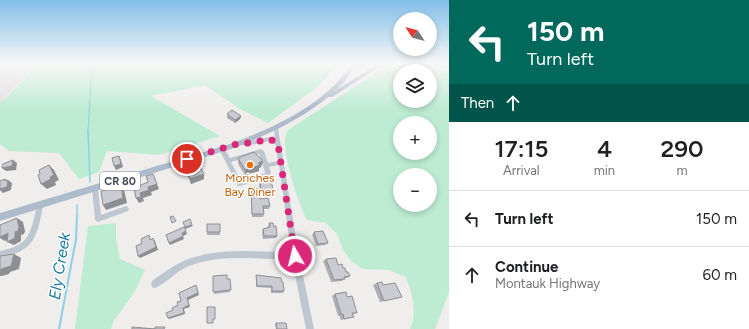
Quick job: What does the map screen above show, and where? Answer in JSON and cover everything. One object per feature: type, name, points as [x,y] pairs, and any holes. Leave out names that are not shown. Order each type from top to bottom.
[{"type":"main road","name":"CR 80","points":[[0,217],[40,206],[240,143],[276,128],[310,106],[339,84],[342,79]]},
{"type":"main road","name":"CR 80","points":[[310,106],[357,79]]},
{"type":"street","points":[[276,128],[295,256],[310,329]]},
{"type":"street","points":[[240,143],[251,143],[270,139],[278,144]]},
{"type":"street","points":[[222,149],[228,161],[240,184],[266,175],[268,172],[261,151],[228,161]]},
{"type":"street","points":[[266,165],[281,163]]},
{"type":"street","points":[[95,188],[98,219],[126,209]]},
{"type":"street","points":[[0,255],[19,248],[31,239],[40,206]]},
{"type":"street","points":[[155,284],[171,271],[187,263],[211,257],[295,256]]},
{"type":"shaded area","points":[[0,79],[22,79],[0,103]]},
{"type":"green space","points":[[23,79],[325,79],[317,87],[268,123],[240,109],[205,85],[151,96],[220,136],[159,155],[107,151],[99,172],[79,179],[59,153],[9,151],[0,144],[0,102],[4,100]]},
{"type":"green space","points":[[366,79],[393,79],[393,108],[437,108],[437,79],[449,79],[449,292],[435,329],[410,329],[414,316],[414,310],[412,296],[406,277],[389,270],[363,269],[351,261],[343,250],[337,234],[326,223],[307,220],[290,174],[285,147],[285,137],[288,130]]},
{"type":"green space","points":[[116,223],[116,238],[120,259],[145,270],[135,291],[113,322],[111,329],[75,329],[88,226]]},
{"type":"building","points":[[232,110],[241,116],[235,120],[227,114]]},
{"type":"building","points":[[254,152],[263,161],[258,163],[260,165],[245,170],[238,158]]},
{"type":"building","points":[[119,156],[121,164],[114,166],[112,158]]},
{"type":"building","points":[[13,160],[12,166],[2,168],[3,164]]},
{"type":"building","points":[[197,161],[204,174],[190,179],[184,165]]},
{"type":"building","points":[[49,165],[54,175],[50,177],[51,179],[41,184],[38,175],[40,174],[39,170]]},
{"type":"building","points":[[153,174],[157,184],[148,187],[149,190],[140,193],[141,197],[136,198],[134,188],[148,182],[146,176]]},
{"type":"building","points":[[5,179],[5,181],[8,180],[7,187],[0,189],[0,181]]},
{"type":"building","points":[[271,180],[273,190],[261,190],[260,181]]},
{"type":"building","points":[[121,185],[123,198],[103,205],[101,191]]},
{"type":"building","points":[[258,187],[260,199],[268,198],[270,206],[263,206],[264,214],[252,214],[251,188]]},
{"type":"building","points":[[173,216],[176,221],[172,223],[170,217]]},
{"type":"building","points":[[17,218],[19,227],[18,231],[15,232],[15,238],[7,242],[8,233],[0,237],[0,225]]},
{"type":"building","points":[[190,219],[192,225],[185,227],[183,222]]},
{"type":"building","points":[[269,223],[273,223],[274,227],[276,226],[277,236],[264,236],[263,229],[270,227]]},
{"type":"building","points":[[207,224],[220,224],[220,232],[207,232]]},
{"type":"building","points":[[184,227],[186,231],[182,233],[183,236],[169,243],[166,235]]},
{"type":"building","points":[[323,231],[328,243],[318,244],[314,232]]},
{"type":"building","points":[[149,235],[150,240],[153,238],[156,247],[138,256],[136,246],[142,243],[141,239]]},
{"type":"building","points":[[14,254],[11,266],[1,269],[0,271],[0,256]]},
{"type":"building","points":[[336,258],[338,265],[342,264],[343,268],[345,268],[346,272],[348,272],[350,276],[344,277],[345,279],[334,280],[326,259]]},
{"type":"building","points":[[227,275],[227,279],[230,279],[231,290],[213,292],[213,276]]},
{"type":"building","points":[[256,275],[281,278],[284,291],[272,291],[272,286],[257,286]]},
{"type":"building","points":[[382,282],[383,285],[395,283],[402,297],[384,301],[377,283]]},
{"type":"building","points":[[196,285],[198,293],[187,298],[189,305],[183,308],[184,313],[168,318],[166,313],[173,310],[172,308],[178,305],[177,302],[181,301],[179,293]]},
{"type":"building","points":[[346,292],[347,297],[352,296],[357,313],[352,313],[354,317],[344,319],[335,294]]},
{"type":"building","points":[[207,307],[215,307],[215,319],[213,319],[213,323],[207,323]]},
{"type":"building","points":[[276,323],[286,323],[287,329],[277,329]]},
{"type":"building","points":[[132,327],[155,329],[132,329]]},
{"type":"building","points":[[155,327],[165,327],[164,329],[155,329]]},
{"type":"waterway","name":"Ely Creek","points":[[88,131],[91,79]]},
{"type":"waterway","name":"Ely Creek","points":[[88,131],[90,182]]},
{"type":"waterway","name":"Ely Creek","points":[[77,205],[77,216]]},
{"type":"waterway","name":"Ely Creek","points":[[59,329],[76,239],[77,216]]},
{"type":"place","name":"Moriches Bay Diner","points":[[250,165]]},
{"type":"route","points":[[187,159],[240,143],[251,143],[259,140],[270,139],[278,144],[295,256]]}]
